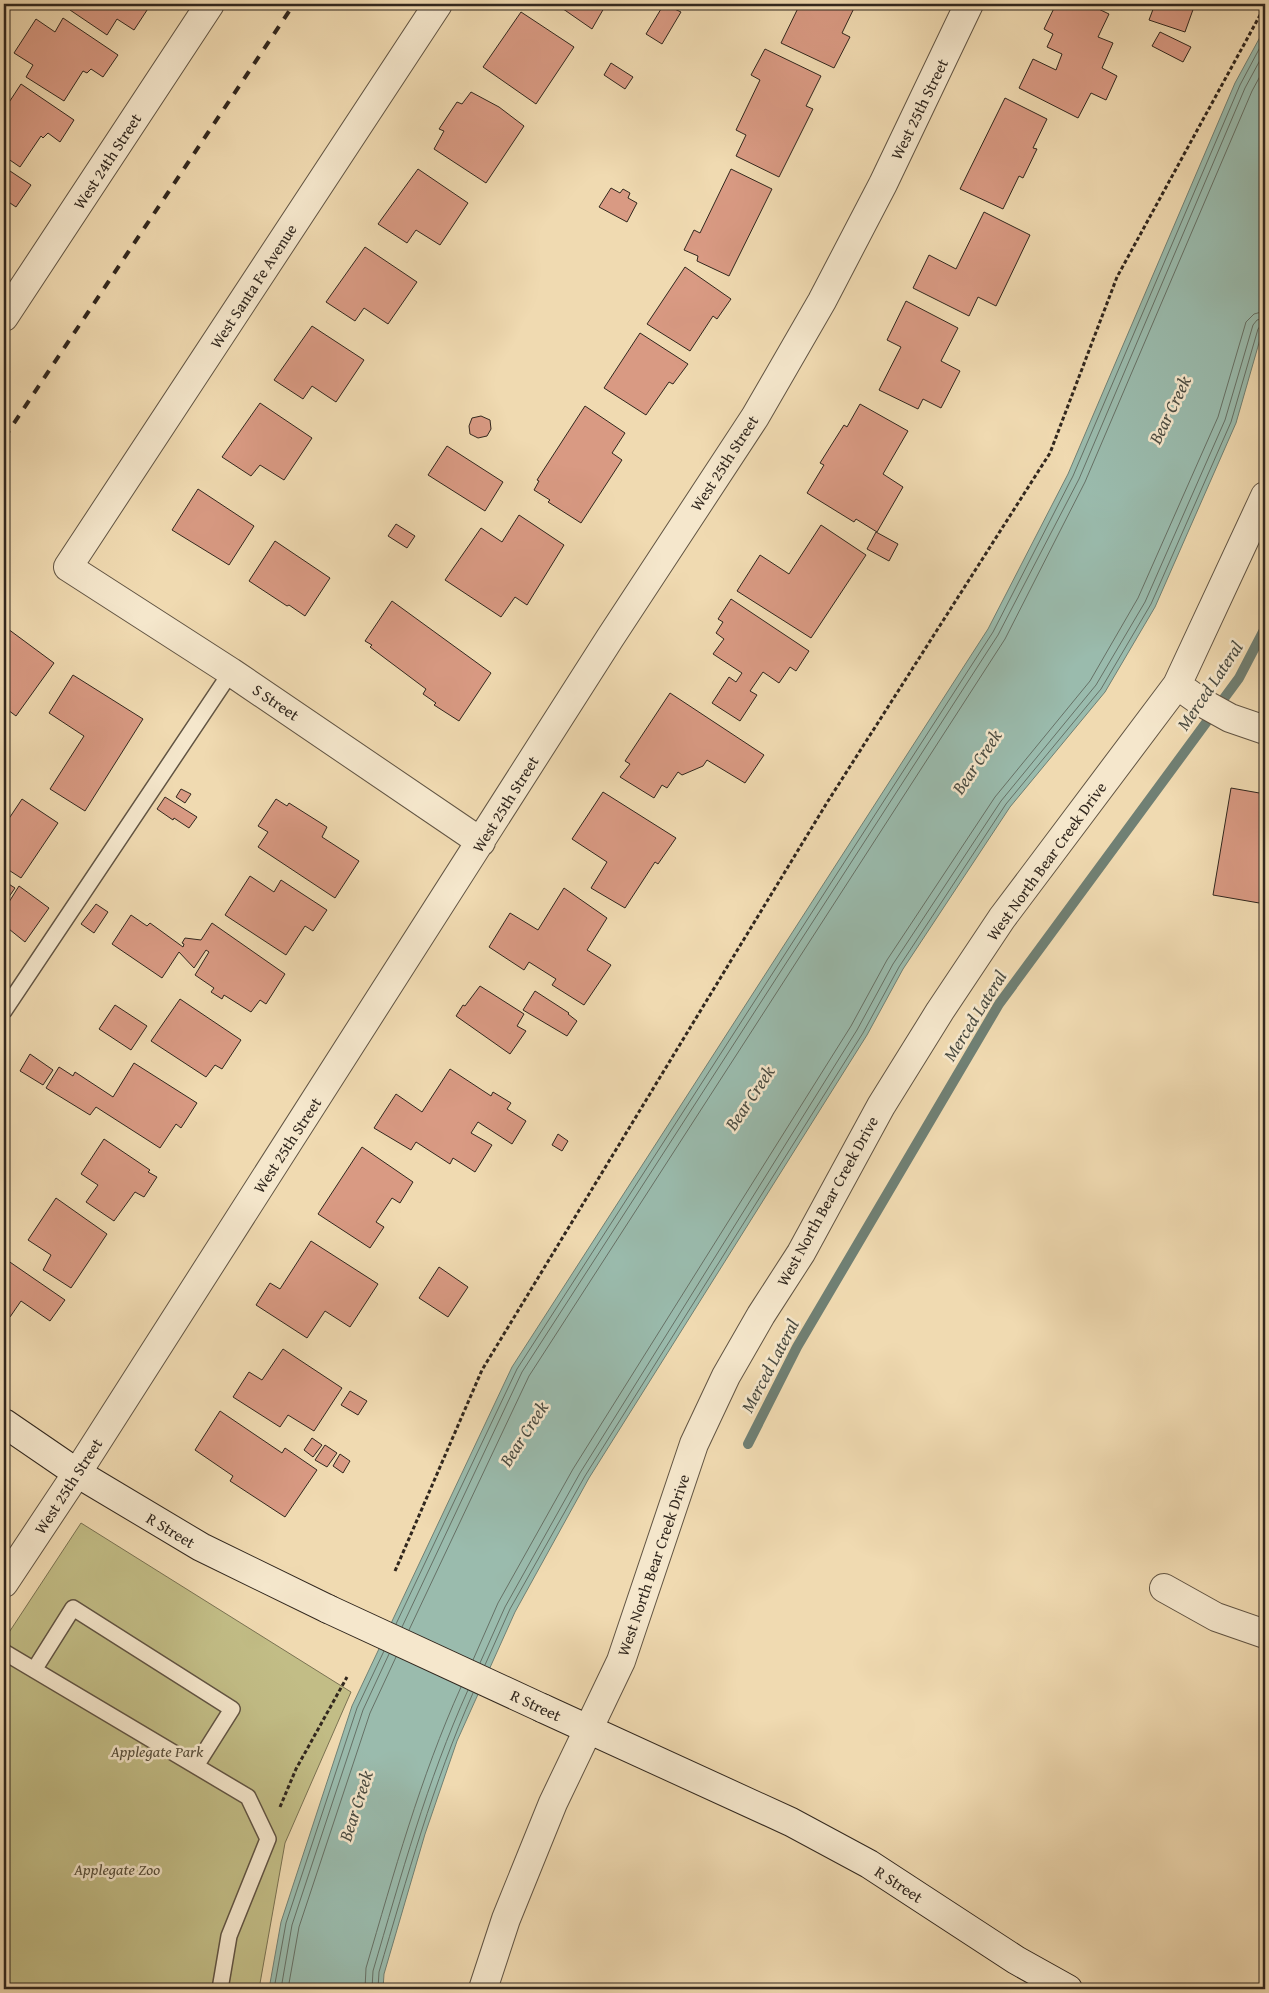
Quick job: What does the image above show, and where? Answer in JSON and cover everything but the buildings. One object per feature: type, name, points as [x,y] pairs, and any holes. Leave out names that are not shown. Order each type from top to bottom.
[{"type":"street","name":"West 24th Street","points":[[4,317],[210,4]]},
{"type":"street","name":"West Santa Fe Avenue","points":[[68,568],[438,4]]},
{"type":"street","name":"West 25th Street","points":[[4,1583],[77,1473],[610,638],[755,417],[822,301],[883,184],[969,4]]},
{"type":"street","name":"West North Bear Creek Drive","points":[[483,1989],[506,1919],[550,1812],[621,1661],[694,1444],[726,1376],[761,1315],[802,1253],[881,1106],[940,1011],[1002,918],[1177,685],[1265,496]]},
{"type":"street","name":"S Street","points":[[68,568],[232,672],[481,842]]},
{"type":"street","points":[[1177,685],[1200,702],[1230,718],[1265,730]]},
{"type":"street","name":"R Street","points":[[4,1423],[77,1473],[201,1547],[328,1609],[792,1822],[869,1864],[1016,1960],[1068,1989]]},
{"type":"street","points":[[1164,1588],[1216,1617],[1265,1634]]},
{"type":"lane","points":[[4,1011],[232,672]]},
{"type":"lane","points":[[34,1670],[73,1608],[232,1710],[196,1766]]},
{"type":"lane","points":[[4,1652],[248,1797],[268,1838],[229,1936],[220,1989]]},
{"type":"path","points":[[395,1571],[482,1370],[828,801],[1050,453],[1117,277],[1265,6]]},
{"type":"path","points":[[268,1838],[296,1769],[347,1677]]},
{"type":"green space","name":"Applegate Park","points":[[81,1523],[351,1692],[285,1843],[259,1989],[4,1989],[4,1640]]},
{"type":"water","name":"Bear Creek","points":[[1265,28],[1265,322],[1236,423],[1155,607],[1105,692],[1010,807],[903,969],[867,1035],[589,1478],[515,1612],[457,1741],[425,1834],[384,1974],[383,1989],[269,1989],[281,1922],[352,1706],[512,1367],[988,629],[1068,474],[1235,83]]},
{"type":"waterway","name":"Merced Lateral","points":[[748,1444],[797,1347],[999,1004],[1239,678],[1265,628]]},
{"type":"railway","points":[[4,438],[294,4]]},
{"type":"park label","name":"Applegate Zoo","points":[[117,1869]]}]
